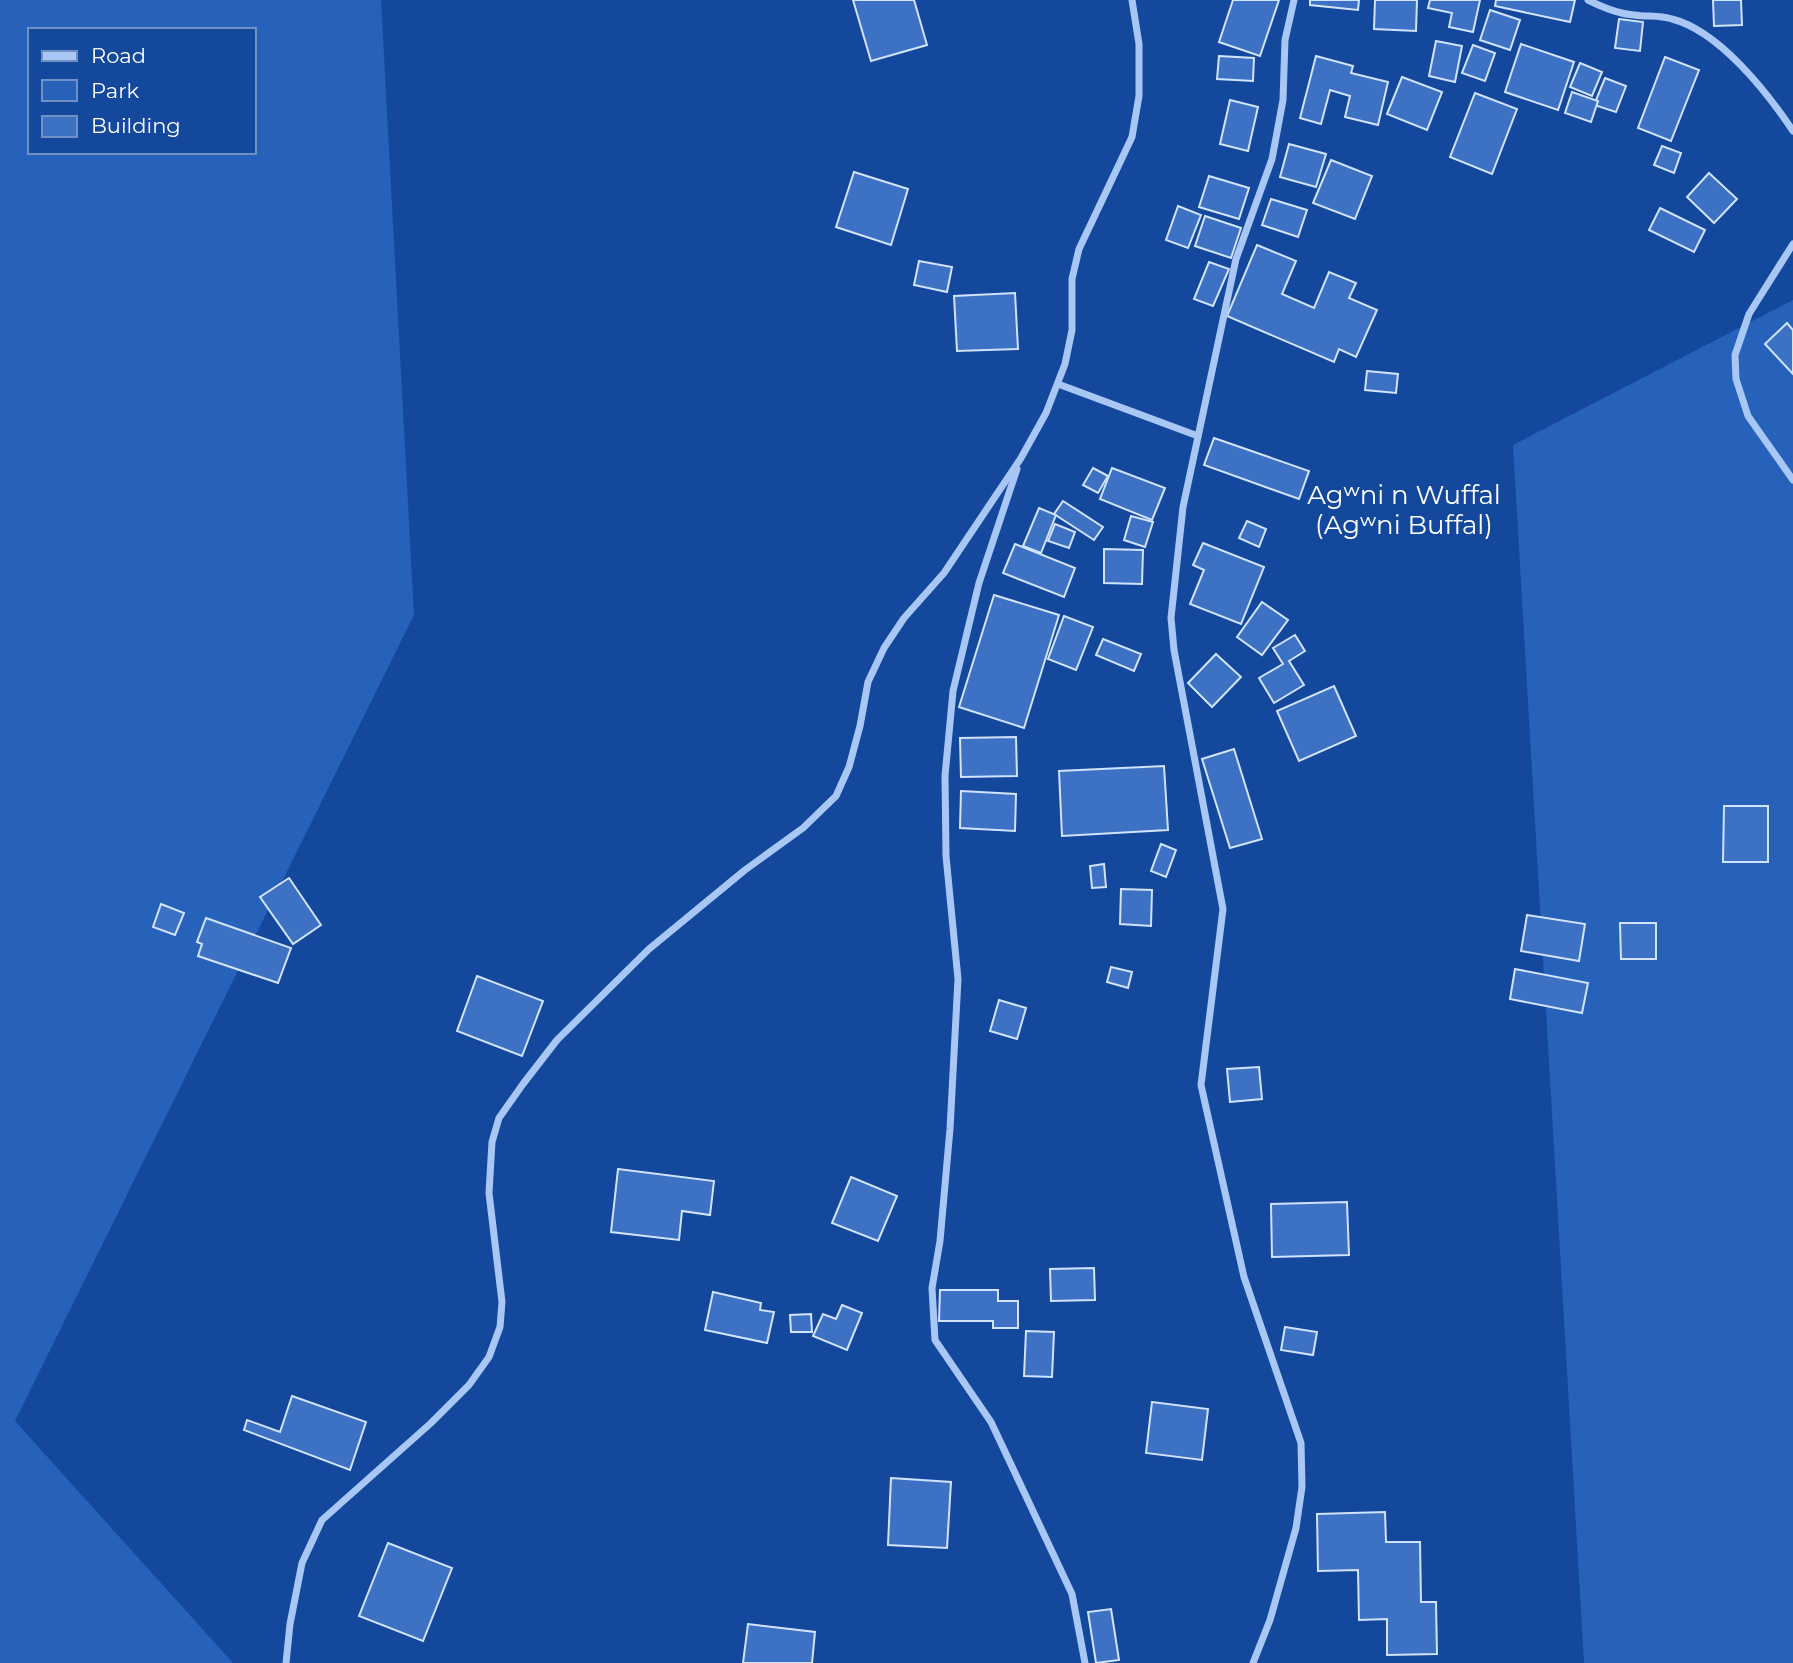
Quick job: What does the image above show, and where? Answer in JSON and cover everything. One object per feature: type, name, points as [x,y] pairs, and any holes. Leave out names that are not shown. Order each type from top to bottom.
[{"type":"street","points":[[286,1663],[302,1563],[322,1520],[431,1423],[469,1385],[489,1357],[500,1327],[502,1302],[489,1194],[492,1142],[499,1118],[557,1040],[649,949],[745,870],[803,828],[836,796],[852,757],[868,682],[884,648],[904,618],[944,573],[1021,458],[1046,412],[1065,364],[1072,331],[1072,279],[1079,249],[1132,137],[1139,96],[1139,44],[1132,0]]},
{"type":"street","points":[[1253,1663],[1270,1620],[1296,1528],[1302,1486],[1301,1443],[1244,1277],[1201,1085],[1223,909],[1174,650],[1171,618],[1183,507],[1236,259],[1272,159],[1283,100],[1285,40],[1294,0]]},
{"type":"street","points":[[1588,0],[1634,15],[1661,17],[1691,26],[1722,49],[1761,87],[1793,131]]},
{"type":"street","points":[[1793,244],[1749,314],[1735,355],[1736,379],[1748,416],[1793,480]]},
{"type":"street","points":[[1058,384],[1198,436]]},
{"type":"street","points":[[1021,458],[979,583],[953,691],[945,776],[946,856],[958,979],[944,1204],[932,1288],[935,1340],[991,1422],[1072,1594],[1085,1663]]},
{"type":"green space","points":[[0,0],[381,0],[414,615],[15,1421],[233,1663],[0,1663]]},
{"type":"green space","points":[[1793,300],[1793,1663],[1584,1663],[1513,445]]},
{"type":"building","points":[[853,0],[914,0],[927,45],[871,61]]},
{"type":"building","points":[[1233,0],[1279,0],[1260,56],[1219,42]]},
{"type":"building","points":[[1310,0],[1359,0],[1358,10],[1310,5]]},
{"type":"building","points":[[1375,0],[1417,0],[1416,31],[1374,29]]},
{"type":"building","points":[[1430,0],[1480,0],[1473,32],[1449,27],[1452,13],[1428,8]]},
{"type":"building","points":[[1496,0],[1575,0],[1570,22],[1495,6]]},
{"type":"building","points":[[1713,0],[1741,0],[1742,25],[1714,26]]},
{"type":"building","points":[[1490,10],[1520,20],[1510,50],[1480,40]]},
{"type":"building","points":[[1619,19],[1643,22],[1640,51],[1615,48]]},
{"type":"building","points":[[1436,41],[1462,46],[1455,82],[1429,76]]},
{"type":"building","points":[[1521,44],[1574,62],[1558,110],[1505,92]]},
{"type":"building","points":[[1473,45],[1495,53],[1485,81],[1462,73]]},
{"type":"building","points":[[1219,56],[1254,58],[1253,81],[1217,79]]},
{"type":"building","points":[[1316,56],[1353,66],[1351,73],[1388,82],[1378,125],[1345,117],[1350,96],[1330,90],[1321,124],[1300,118]]},
{"type":"building","points":[[1665,57],[1699,70],[1671,141],[1638,128]]},
{"type":"building","points":[[1580,63],[1602,72],[1592,96],[1570,87]]},
{"type":"building","points":[[1402,77],[1442,92],[1427,130],[1387,114]]},
{"type":"building","points":[[1605,78],[1626,86],[1616,112],[1594,105]]},
{"type":"building","points":[[1572,92],[1598,101],[1591,122],[1565,113]]},
{"type":"building","points":[[1475,93],[1517,109],[1492,174],[1450,157]]},
{"type":"building","points":[[1230,100],[1258,107],[1248,151],[1220,144]]},
{"type":"building","points":[[1289,144],[1326,154],[1316,187],[1280,177]]},
{"type":"building","points":[[1662,146],[1681,153],[1674,173],[1654,165]]},
{"type":"building","points":[[1331,160],[1372,176],[1355,219],[1313,203]]},
{"type":"building","points":[[854,172],[908,189],[891,245],[836,227]]},
{"type":"building","points":[[1709,173],[1737,199],[1714,223],[1687,197]]},
{"type":"building","points":[[1209,176],[1249,188],[1239,219],[1199,207]]},
{"type":"building","points":[[1271,199],[1307,210],[1298,237],[1262,225]]},
{"type":"building","points":[[1178,206],[1201,215],[1188,248],[1166,240]]},
{"type":"building","points":[[1660,208],[1705,230],[1694,252],[1649,230]]},
{"type":"building","points":[[1205,216],[1241,228],[1231,258],[1195,246]]},
{"type":"building","points":[[1257,245],[1296,261],[1282,294],[1314,308],[1329,272],[1356,283],[1349,298],[1377,310],[1356,357],[1339,349],[1334,362],[1227,316]]},
{"type":"building","points":[[919,261],[952,267],[947,292],[914,285]]},
{"type":"building","points":[[1209,262],[1229,269],[1213,306],[1194,299]]},
{"type":"building","points":[[1015,293],[1018,349],[957,351],[954,296]]},
{"type":"building","points":[[1787,323],[1793,330],[1793,374],[1765,344]]},
{"type":"building","points":[[1367,371],[1398,374],[1396,393],[1365,390]]},
{"type":"building","points":[[1214,438],[1309,471],[1299,499],[1204,465]]},
{"type":"building","points":[[1093,468],[1108,476],[1098,493],[1083,485]]},
{"type":"building","points":[[1112,468],[1165,488],[1152,520],[1100,499]]},
{"type":"building","points":[[1063,501],[1103,527],[1094,540],[1054,514]]},
{"type":"building","points":[[1039,508],[1056,515],[1041,553],[1023,546]]},
{"type":"building","points":[[1131,516],[1153,522],[1145,547],[1124,540]]},
{"type":"building","points":[[1247,521],[1266,529],[1259,547],[1239,538]]},
{"type":"building","points":[[1055,524],[1075,532],[1069,548],[1048,541]]},
{"type":"building","points":[[1203,543],[1264,567],[1241,624],[1190,604],[1204,570],[1193,565]]},
{"type":"building","points":[[1015,544],[1075,568],[1064,597],[1003,573]]},
{"type":"building","points":[[1104,549],[1143,550],[1142,584],[1104,583]]},
{"type":"building","points":[[994,595],[1059,615],[1024,728],[959,707]]},
{"type":"building","points":[[1262,602],[1288,620],[1262,655],[1237,637]]},
{"type":"building","points":[[1064,616],[1093,627],[1076,670],[1048,659]]},
{"type":"building","points":[[1295,635],[1305,651],[1289,661],[1304,685],[1274,703],[1259,678],[1283,664],[1273,648]]},
{"type":"building","points":[[1103,639],[1141,654],[1134,671],[1096,655]]},
{"type":"building","points":[[1216,654],[1241,677],[1212,707],[1188,683]]},
{"type":"building","points":[[1334,686],[1356,736],[1299,761],[1277,711]]},
{"type":"building","points":[[1016,737],[1017,776],[961,777],[960,738]]},
{"type":"building","points":[[1234,749],[1262,839],[1230,848],[1202,759]]},
{"type":"building","points":[[1164,766],[1168,830],[1062,836],[1059,771]]},
{"type":"building","points":[[961,791],[1016,794],[1015,831],[960,828]]},
{"type":"building","points":[[1724,806],[1768,806],[1768,862],[1723,862]]},
{"type":"building","points":[[1161,844],[1176,850],[1166,877],[1151,871]]},
{"type":"building","points":[[1104,864],[1106,887],[1092,888],[1090,866]]},
{"type":"building","points":[[289,878],[321,925],[293,944],[260,897]]},
{"type":"building","points":[[1121,889],[1152,890],[1151,926],[1120,924]]},
{"type":"building","points":[[161,904],[184,913],[175,935],[153,927]]},
{"type":"building","points":[[1527,915],[1585,924],[1579,961],[1521,951]]},
{"type":"building","points":[[206,918],[291,948],[278,983],[198,956],[202,944],[197,942]]},
{"type":"building","points":[[1620,923],[1656,923],[1656,959],[1621,959]]},
{"type":"building","points":[[1111,967],[1132,972],[1128,988],[1107,982]]},
{"type":"building","points":[[1515,969],[1588,983],[1582,1013],[1510,999]]},
{"type":"building","points":[[477,976],[543,1001],[522,1056],[457,1031]]},
{"type":"building","points":[[999,1000],[1026,1008],[1017,1039],[990,1031]]},
{"type":"building","points":[[1259,1067],[1262,1099],[1230,1102],[1227,1069]]},
{"type":"building","points":[[618,1169],[714,1181],[710,1215],[682,1211],[679,1240],[611,1232]]},
{"type":"building","points":[[851,1177],[897,1196],[878,1241],[832,1223]]},
{"type":"building","points":[[1347,1202],[1349,1255],[1272,1257],[1271,1204]]},
{"type":"building","points":[[1094,1268],[1095,1300],[1051,1301],[1050,1269]]},
{"type":"building","points":[[940,1290],[998,1290],[998,1301],[1018,1301],[1018,1328],[993,1328],[993,1321],[939,1321]]},
{"type":"building","points":[[713,1292],[761,1303],[760,1310],[774,1312],[767,1343],[705,1330]]},
{"type":"building","points":[[842,1305],[862,1313],[847,1350],[813,1336],[823,1314],[836,1319]]},
{"type":"building","points":[[811,1314],[812,1332],[791,1332],[790,1315]]},
{"type":"building","points":[[1285,1327],[1317,1332],[1313,1355],[1281,1350]]},
{"type":"building","points":[[1026,1331],[1054,1332],[1052,1377],[1024,1376]]},
{"type":"building","points":[[292,1396],[366,1422],[350,1470],[244,1430],[247,1420],[280,1432]]},
{"type":"building","points":[[1152,1402],[1208,1409],[1202,1460],[1146,1453]]},
{"type":"building","points":[[891,1478],[951,1482],[947,1548],[888,1545]]},
{"type":"building","points":[[1385,1512],[1386,1542],[1420,1542],[1421,1602],[1436,1602],[1437,1654],[1387,1655],[1387,1619],[1359,1620],[1358,1570],[1318,1571],[1317,1514]]},
{"type":"building","points":[[388,1543],[452,1568],[423,1641],[359,1616]]},
{"type":"building","points":[[1111,1609],[1119,1660],[1096,1663],[1088,1612]]},
{"type":"building","points":[[748,1624],[815,1632],[812,1663],[743,1663]]},
{"type":"district","name":"Agʷni n Wuffal (Agʷni Buffal)","points":[[1404,510]]}]
